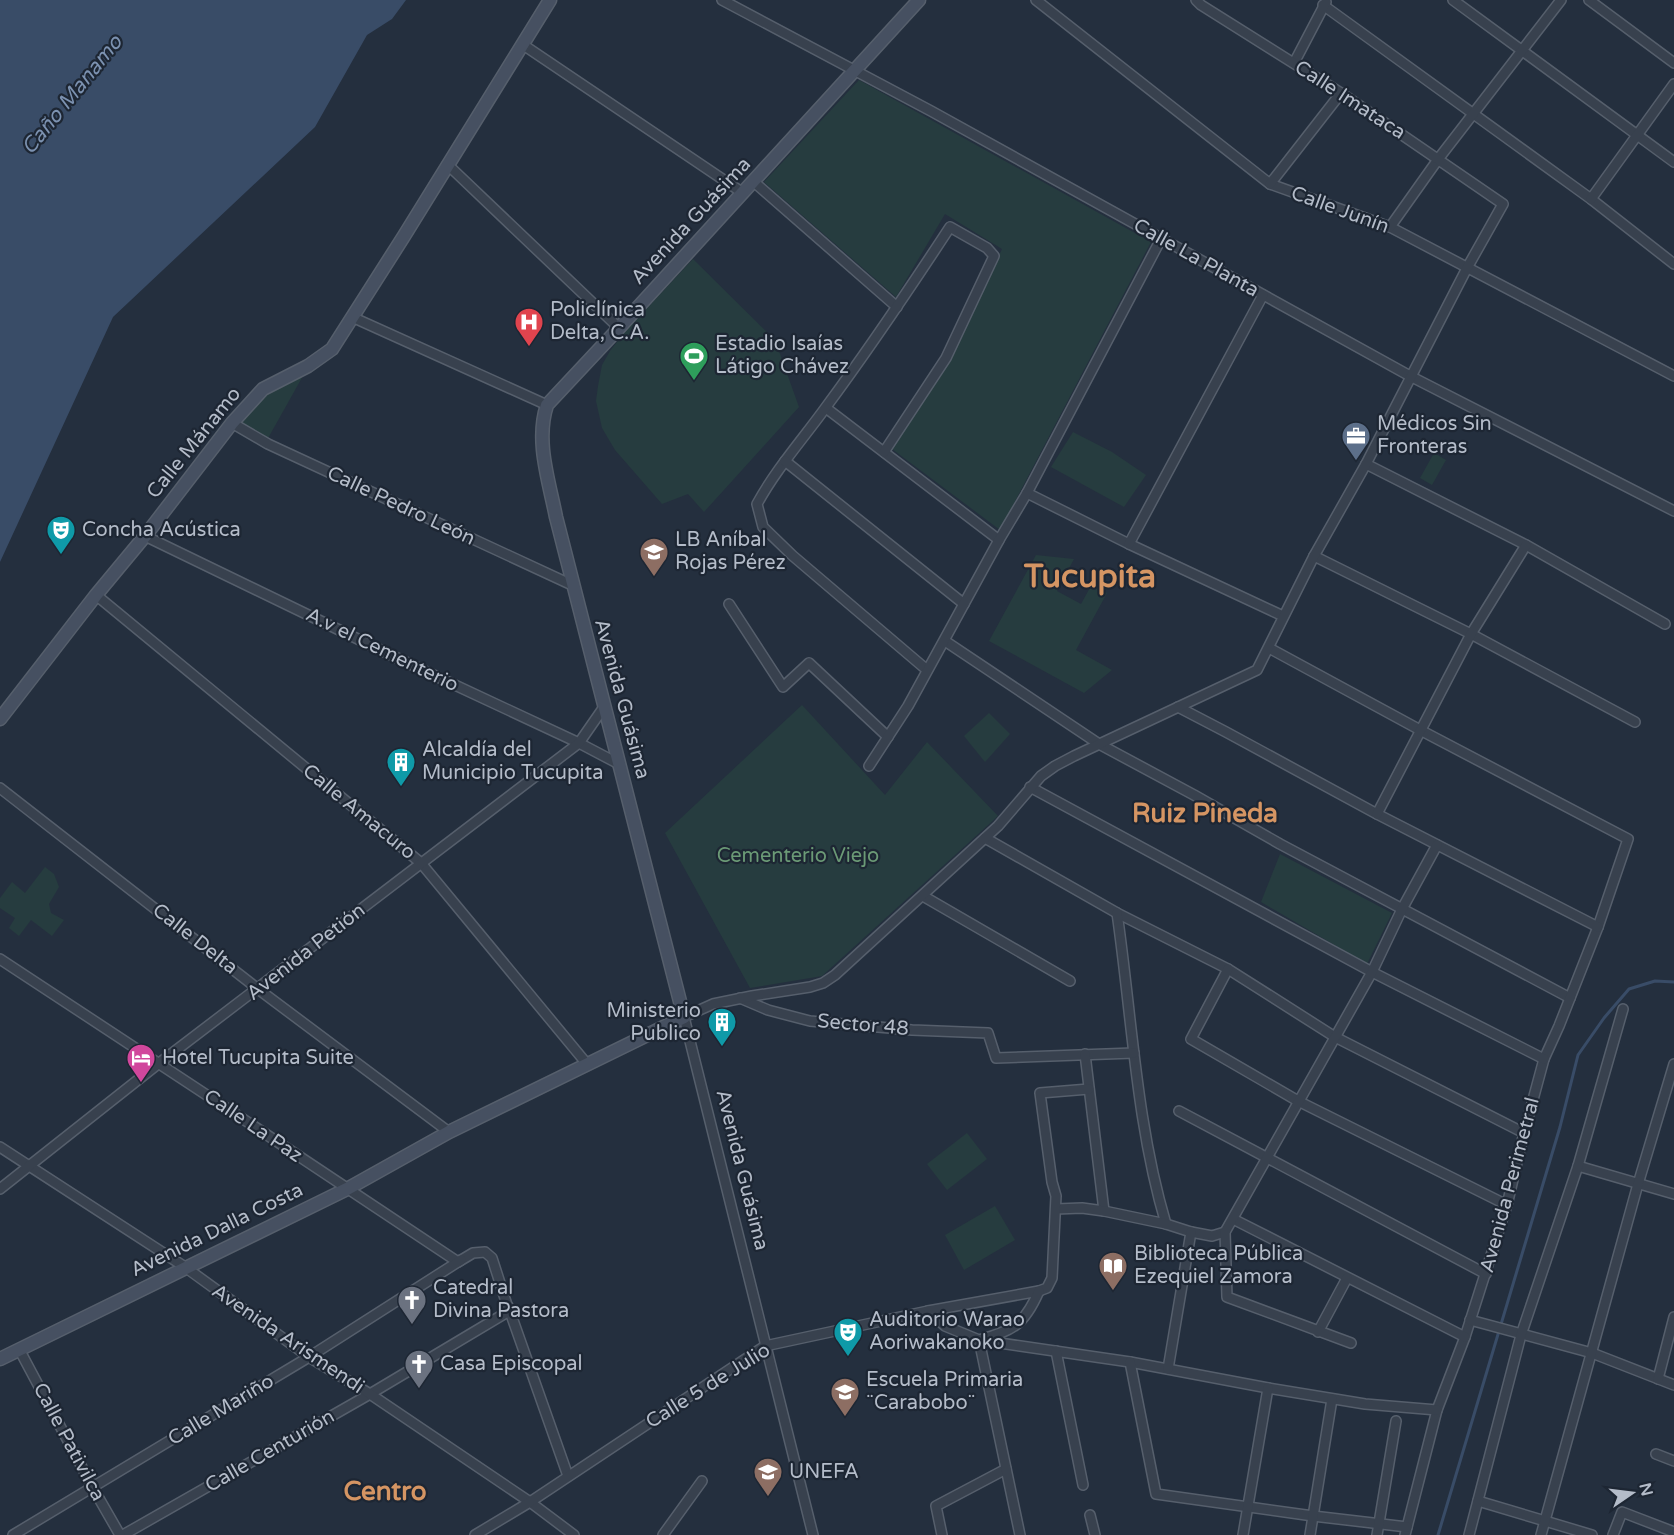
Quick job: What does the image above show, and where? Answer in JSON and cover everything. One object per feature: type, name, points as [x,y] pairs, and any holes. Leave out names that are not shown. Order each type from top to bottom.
[{"type":"main road","points":[[352,317],[550,0]]},
{"type":"main road","name":"Avenida Guásima","points":[[684,1017],[572,585],[544,458],[543,416],[547,405],[919,0]]},
{"type":"main road","name":"Calle Mánamo","points":[[0,719],[96,595],[146,536],[232,423],[263,389],[308,366],[332,349],[352,317]]},
{"type":"main road","name":"Avenida Dalla Costa","points":[[0,1359],[347,1189],[449,1132],[684,1017]]},
{"type":"street","name":"Calle La Planta","points":[[722,0],[931,111],[1410,376],[1674,511]]},
{"type":"street","name":"Calle Junín","points":[[1036,0],[1270,184],[1390,227],[1674,376]]},
{"type":"street","name":"Calle Imataca","points":[[1196,0],[1439,158],[1503,204],[1467,268]]},
{"type":"street","points":[[1453,0],[1674,162]]},
{"type":"street","points":[[1390,227],[1439,158],[1562,0]]},
{"type":"street","points":[[1589,0],[1674,63]]},
{"type":"street","points":[[1294,63],[1325,2],[1591,199],[1674,264]]},
{"type":"street","points":[[522,44],[743,193]]},
{"type":"street","points":[[1591,199],[1674,84]]},
{"type":"street","points":[[1270,184],[1341,93]]},
{"type":"street","points":[[448,165],[619,328]]},
{"type":"street","points":[[754,182],[897,307]]},
{"type":"street","points":[[884,452],[946,358],[994,256],[987,248],[950,227],[826,408],[767,484],[757,504],[763,527],[793,556],[927,670]]},
{"type":"street","points":[[869,766],[908,706],[945,641],[1027,493],[1161,239]]},
{"type":"street","points":[[684,1017],[712,1004],[823,983],[835,975],[998,826],[1041,776],[1055,766],[1099,744],[1257,670],[1314,556],[1366,464],[1467,268]]},
{"type":"street","points":[[1129,544],[1263,295]]},
{"type":"street","points":[[352,317],[547,405]]},
{"type":"street","points":[[826,408],[999,540]]},
{"type":"street","name":"Calle Pedro León","points":[[232,423],[268,444],[572,585]]},
{"type":"street","points":[[785,462],[964,604]]},
{"type":"street","points":[[1366,464],[1526,545],[1665,624]]},
{"type":"street","points":[[1027,493],[1283,616]]},
{"type":"street","name":"A.v el Cementerio","points":[[146,536],[619,764]]},
{"type":"street","points":[[1377,814],[1471,634],[1526,545]]},
{"type":"street","points":[[1314,556],[1471,634],[1635,722]]},
{"type":"street","name":"Calle Amacuro","points":[[96,595],[421,862],[587,1064]]},
{"type":"street","points":[[729,604],[783,687],[809,663],[888,737]]},
{"type":"street","points":[[945,641],[1099,744],[1280,844],[1570,998]]},
{"type":"street","points":[[1269,648],[1422,731]]},
{"type":"street","name":"Avenida Petión","points":[[0,1190],[158,1064],[579,743],[604,707]]},
{"type":"street","points":[[1178,707],[1377,814],[1598,927]]},
{"type":"street","name":"Avenida Perimetral","points":[[1406,1531],[1437,1410],[1466,1337],[1507,1205],[1544,1059],[1598,927],[1628,839],[1422,731]]},
{"type":"street","points":[[1030,787],[1372,972],[1544,1059]]},
{"type":"street","name":"Calle Delta","points":[[0,788],[258,989],[449,1132]]},
{"type":"street","points":[[985,838],[1117,913],[1228,969],[1335,1037],[1524,1133]]},
{"type":"street","points":[[1351,1344],[1227,1297],[1225,1232],[1372,972],[1402,909],[1437,845]]},
{"type":"street","points":[[922,896],[1070,981]]},
{"type":"street","points":[[1117,913],[1142,1114],[1157,1195],[1166,1224]]},
{"type":"street","name":"Calle La Paz","points":[[0,959],[458,1262]]},
{"type":"street","points":[[1228,969],[1191,1039],[1298,1101],[1507,1205]]},
{"type":"street","name":"Sector 48","points":[[740,998],[768,1010],[810,1021],[912,1030],[988,1033],[996,1058],[1085,1054]]},
{"type":"street","points":[[1469,1535],[1521,1335],[1578,1166],[1623,1009]]},
{"type":"street","name":"Avenida Guásima","points":[[684,1017],[813,1535]]},
{"type":"street","points":[[1104,1211],[1085,1054],[1134,1053]]},
{"type":"street","points":[[1541,1535],[1638,1184],[1674,1064]]},
{"type":"street","points":[[979,1340],[998,1335],[1017,1326],[1031,1310],[1039,1291],[1047,1288],[1052,1278],[1056,1197],[1040,1093],[1089,1089]]},
{"type":"street","points":[[1179,1111],[1486,1274]]},
{"type":"street","name":"Avenida Arismendi","points":[[0,1147],[184,1267],[309,1356],[370,1394],[530,1502],[574,1535]]},
{"type":"street","points":[[1578,1166],[1674,1194]]},
{"type":"street","points":[[1056,1209],[1082,1208],[1104,1211],[1212,1236],[1225,1232]]},
{"type":"street","points":[[1233,1219],[1466,1337]]},
{"type":"street","points":[[1167,1369],[1191,1232]]},
{"type":"street","points":[[458,1262],[473,1253],[485,1252],[492,1258],[568,1476]]},
{"type":"street","name":"Calle Mariño","points":[[13,1535],[309,1356],[458,1262]]},
{"type":"street","points":[[1318,1332],[1347,1278]]},
{"type":"street","name":"Calle 5 de Julio","points":[[475,1535],[530,1502],[765,1346],[928,1311],[1039,1291]]},
{"type":"street","name":"Calle Centurión","points":[[122,1535],[370,1394],[509,1311]]},
{"type":"street","points":[[928,1311],[945,1326],[979,1340],[1130,1362],[1365,1404],[1437,1410]]},
{"type":"street","points":[[1658,1379],[1674,1319]]},
{"type":"street","points":[[1470,1320],[1592,1353],[1674,1385]]},
{"type":"street","points":[[979,1340],[1020,1535]]},
{"type":"street","name":"Calle Pativilca","points":[[19,1349],[93,1488],[122,1535]]},
{"type":"street","points":[[1056,1351],[1083,1485]]},
{"type":"street","points":[[1130,1362],[1156,1494],[1379,1524],[1406,1531]]},
{"type":"street","points":[[1243,1535],[1268,1388]]},
{"type":"street","points":[[1310,1535],[1332,1398]]},
{"type":"street","points":[[1377,1535],[1396,1421]]},
{"type":"street","points":[[1656,1454],[1674,1461]]},
{"type":"street","points":[[942,1535],[936,1506],[1006,1469]]},
{"type":"street","points":[[663,1535],[702,1481]]},
{"type":"street","points":[[1478,1501],[1592,1535]]},
{"type":"street","points":[[1613,1535],[1622,1512],[1674,1532]]},
{"type":"street","points":[[1090,1515],[1095,1535]]},
{"type":"green space","points":[[859,80],[1151,242],[1000,530],[892,449],[949,361],[1002,249],[945,214],[896,297],[764,182]]},
{"type":"green space","name":"Estadio Isaías Látigo Chávez","points":[[693,259],[775,340],[799,407],[704,512],[688,494],[662,504],[615,450],[602,428],[596,401],[602,365],[610,351]]},
{"type":"green space","points":[[308,367],[267,440],[232,424],[263,389]]},
{"type":"green space","points":[[1073,432],[1112,452],[1146,475],[1124,507],[1051,467]]},
{"type":"green space","points":[[1434,453],[1446,460],[1432,485],[1420,478]]},
{"type":"green space","points":[[1036,555],[1074,559],[1057,591],[1081,604],[1092,584],[1107,593],[1076,650],[1112,670],[1084,693],[989,641]]},
{"type":"green space","name":"Cementerio Viejo","points":[[802,705],[885,795],[927,742],[998,816],[822,976],[750,988],[665,833]]},
{"type":"green space","points":[[989,713],[1010,734],[985,762],[964,736]]},
{"type":"green space","points":[[1280,854],[1392,913],[1367,964],[1261,902]]},
{"type":"green space","points":[[45,867],[54,874],[59,887],[49,904],[51,913],[64,920],[52,936],[31,920],[19,936],[9,928],[15,918],[0,908],[0,898],[12,882],[25,893]]},
{"type":"green space","points":[[967,1133],[987,1159],[947,1190],[927,1164]]},
{"type":"green space","points":[[995,1206],[1015,1240],[964,1270],[945,1235]]},
{"type":"water","name":"Caño Manamo","points":[[0,0],[406,0],[392,19],[367,35],[315,127],[113,317],[0,562]]},
{"type":"waterway","points":[[1438,1535],[1560,1127],[1578,1055],[1604,1018],[1629,989],[1655,981],[1674,982]]},
{"type":"place","name":"Policlínica Delta, C.A.","points":[[529,348]]},
{"type":"place","name":"Estadio Isaías Látigo Chávez","points":[[694,382]]},
{"type":"place","name":"Médicos Sin Fronteras","points":[[1356,462]]},
{"type":"place","name":"Concha Acústica","points":[[61,556]]},
{"type":"place","name":"LB Aníbal Rojas Pérez","points":[[654,578]]},
{"type":"place","name":"Alcaldía del Municipio Tucupita","points":[[401,788]]},
{"type":"place","name":"Ministerio Publico","points":[[722,1048]]},
{"type":"place","name":"Hotel Tucupita Suite","points":[[141,1084]]},
{"type":"place","name":"Biblioteca Pública Ezequiel Zamora","points":[[1113,1292]]},
{"type":"place","name":"Catedral Divina Pastora","points":[[412,1326]]},
{"type":"place","name":"Auditorio Warao Aoriwakanoko","points":[[848,1358]]},
{"type":"place","name":"Casa Episcopal","points":[[419,1390]]},
{"type":"place","name":"Escuela Primaria ¨Carabobo¨","points":[[845,1418]]},
{"type":"place","name":"UNEFA","points":[[768,1498]]},
{"type":"district","name":"Tucupita","points":[[1090,577]]},
{"type":"district","name":"Ruiz Pineda","points":[[1205,813]]},
{"type":"district","name":"Centro","points":[[385,1491]]}]
